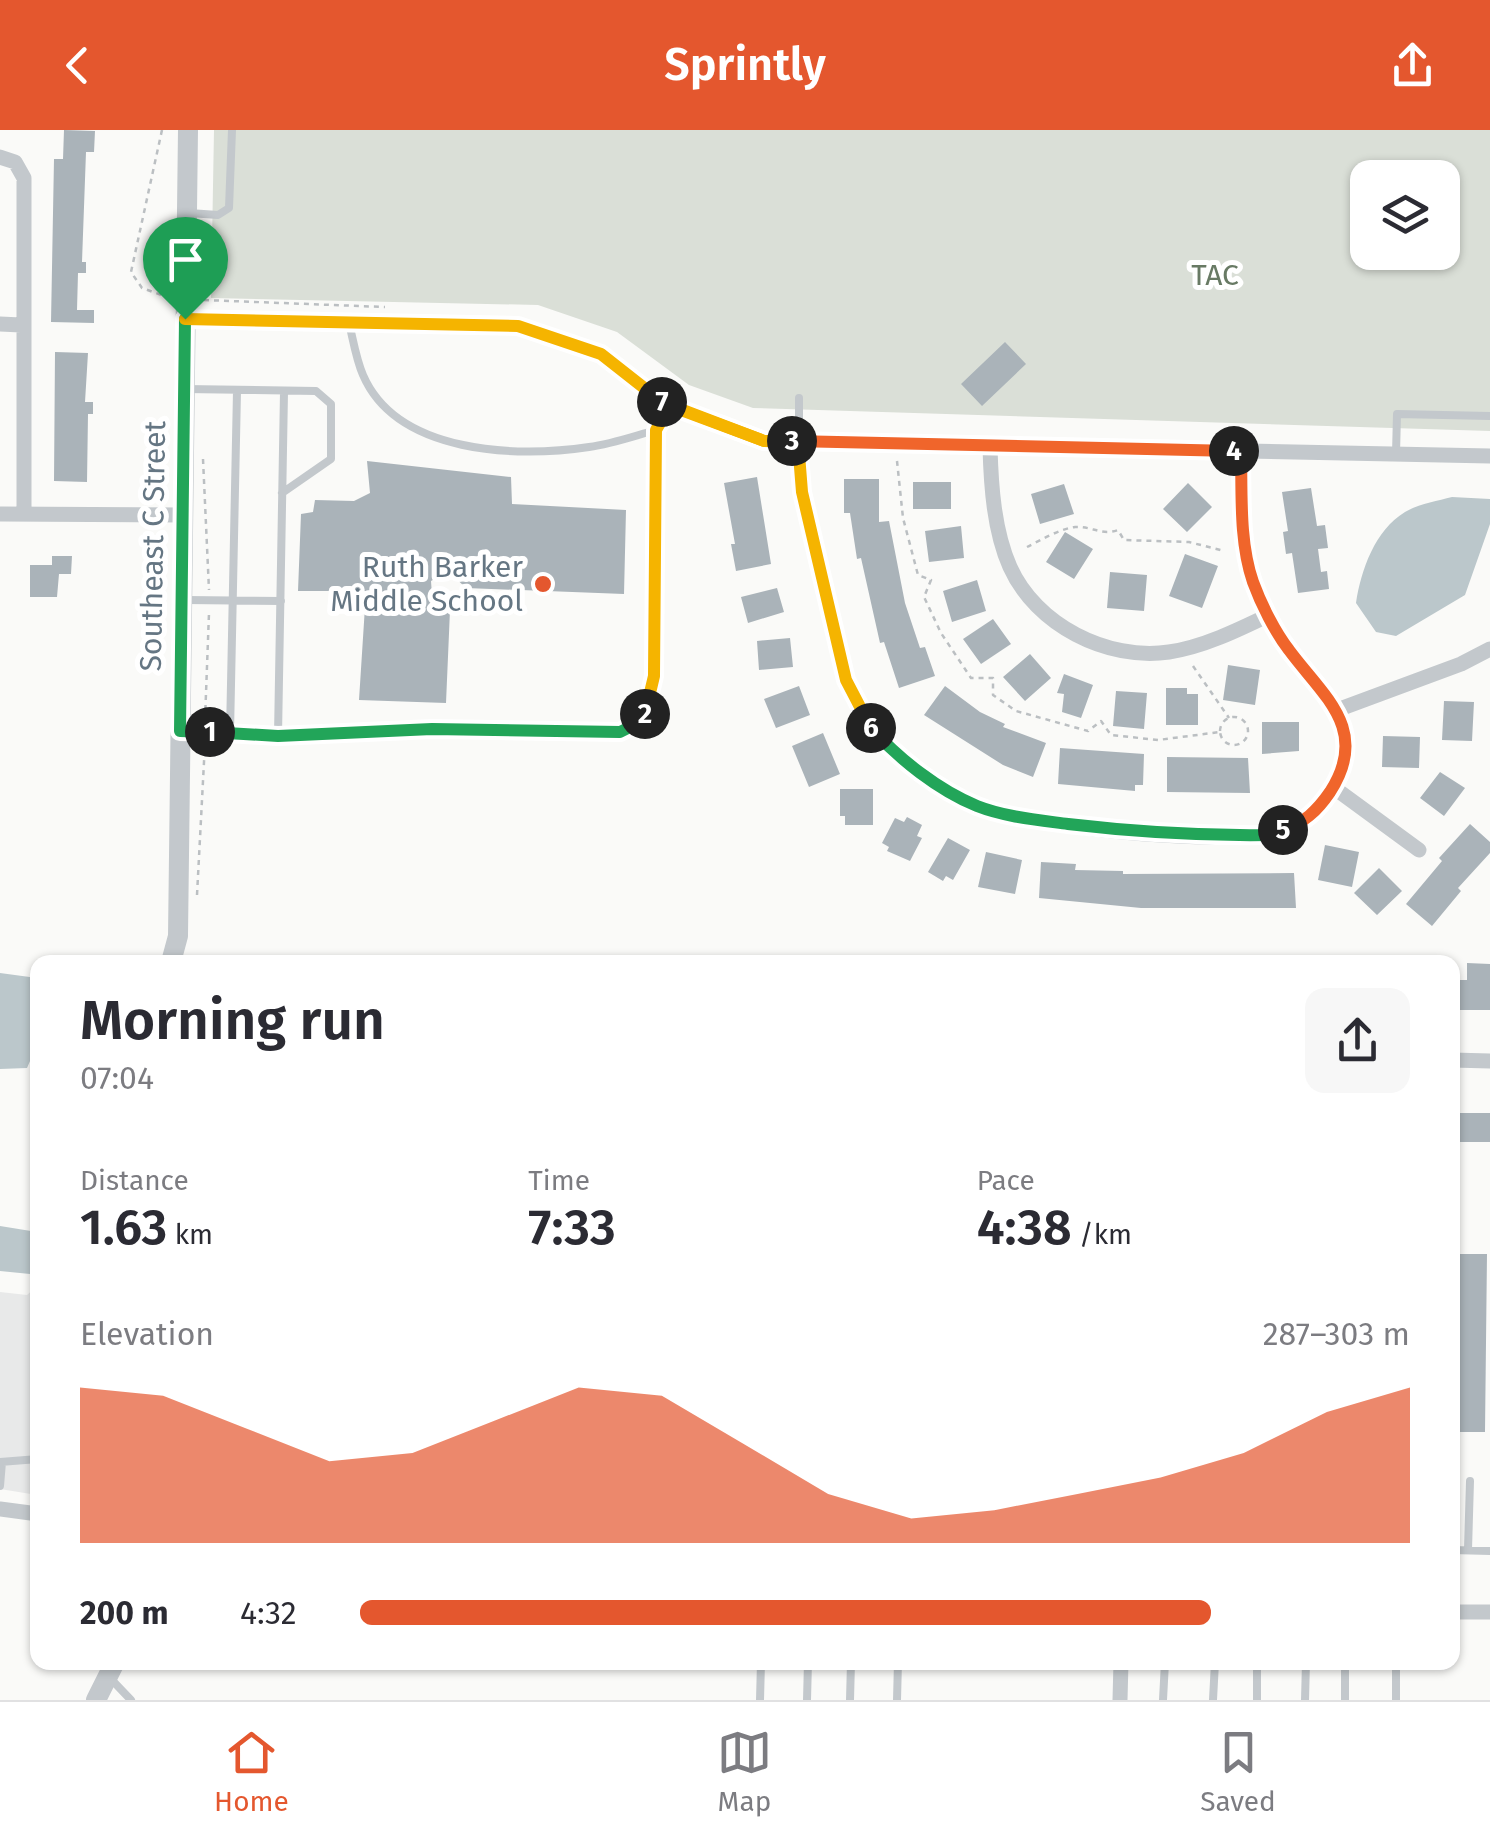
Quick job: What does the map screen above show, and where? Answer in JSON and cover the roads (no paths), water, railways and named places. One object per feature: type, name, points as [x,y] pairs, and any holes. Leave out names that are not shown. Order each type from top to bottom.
[{"type":"street","name":"Southeast C Street","points":[[173,955],[178,936],[188,130]]},
{"type":"street","points":[[8,160],[24,178],[24,514]]},
{"type":"street","points":[[185,319],[518,326],[601,354],[670,406],[764,441],[1490,456]]},
{"type":"street","points":[[0,324],[21,324]]},
{"type":"street","points":[[798,442],[802,492],[846,680],[873,730],[909,764],[978,806],[1017,817],[1138,833],[1202,836],[1270,835],[1299,824],[1318,810],[1333,787],[1344,748],[1337,710],[1286,647],[1252,580],[1242,504],[1241,451]]},
{"type":"street","points":[[990,446],[992,497],[1010,568],[1038,608],[1077,636],[1121,652],[1171,652],[1269,615]]},
{"type":"street","points":[[0,514],[183,516]]},
{"type":"street","points":[[1337,710],[1490,650]]},
{"type":"street","points":[[1333,787],[1419,850]]},
{"type":"street","points":[[1460,1060],[1490,1061]]},
{"type":"street","points":[[0,1509],[30,1513]]},
{"type":"street","points":[[1460,1612],[1490,1612]]},
{"type":"street","points":[[96,1700],[110,1670]]},
{"type":"street","points":[[1120,1700],[1121,1670]]},
{"type":"lane","points":[[187,213],[218,215],[229,208],[232,130]]},
{"type":"lane","points":[[349,323],[363,376],[393,415],[441,439],[514,452],[591,447],[656,430]]},
{"type":"lane","points":[[184,389],[316,392],[332,404],[331,458],[282,493]]},
{"type":"lane","points":[[230,733],[237,391]]},
{"type":"lane","points":[[278,736],[284,392]]},
{"type":"lane","points":[[798,398],[798,442]]},
{"type":"lane","points":[[180,731],[278,736],[432,729],[620,732],[642,721],[654,676],[656,430],[670,406]]},
{"type":"lane","points":[[1396,454],[1397,414],[1490,416]]},
{"type":"lane","points":[[182,600],[280,601]]},
{"type":"lane","points":[[0,1486],[1,1462],[30,1460]]},
{"type":"lane","points":[[1468,1550],[1470,1481]]},
{"type":"lane","points":[[1460,1550],[1490,1550]]},
{"type":"lane","points":[[112,1670],[131,1700]]},
{"type":"lane","points":[[760,1670],[760,1700]]},
{"type":"lane","points":[[808,1670],[808,1700]]},
{"type":"lane","points":[[850,1700],[851,1670]]},
{"type":"lane","points":[[897,1700],[898,1670]]},
{"type":"lane","points":[[1163,1700],[1165,1670]]},
{"type":"lane","points":[[1214,1670],[1214,1700]]},
{"type":"lane","points":[[1257,1700],[1258,1670]]},
{"type":"lane","points":[[1305,1700],[1306,1670]]},
{"type":"lane","points":[[1345,1700],[1346,1670]]},
{"type":"lane","points":[[1396,1670],[1396,1700]]},
{"type":"place","name":"Ruth Barker Middle School","points":[[543,584]]},
{"type":"park label","name":"TAC","points":[[1215,275]]}]
